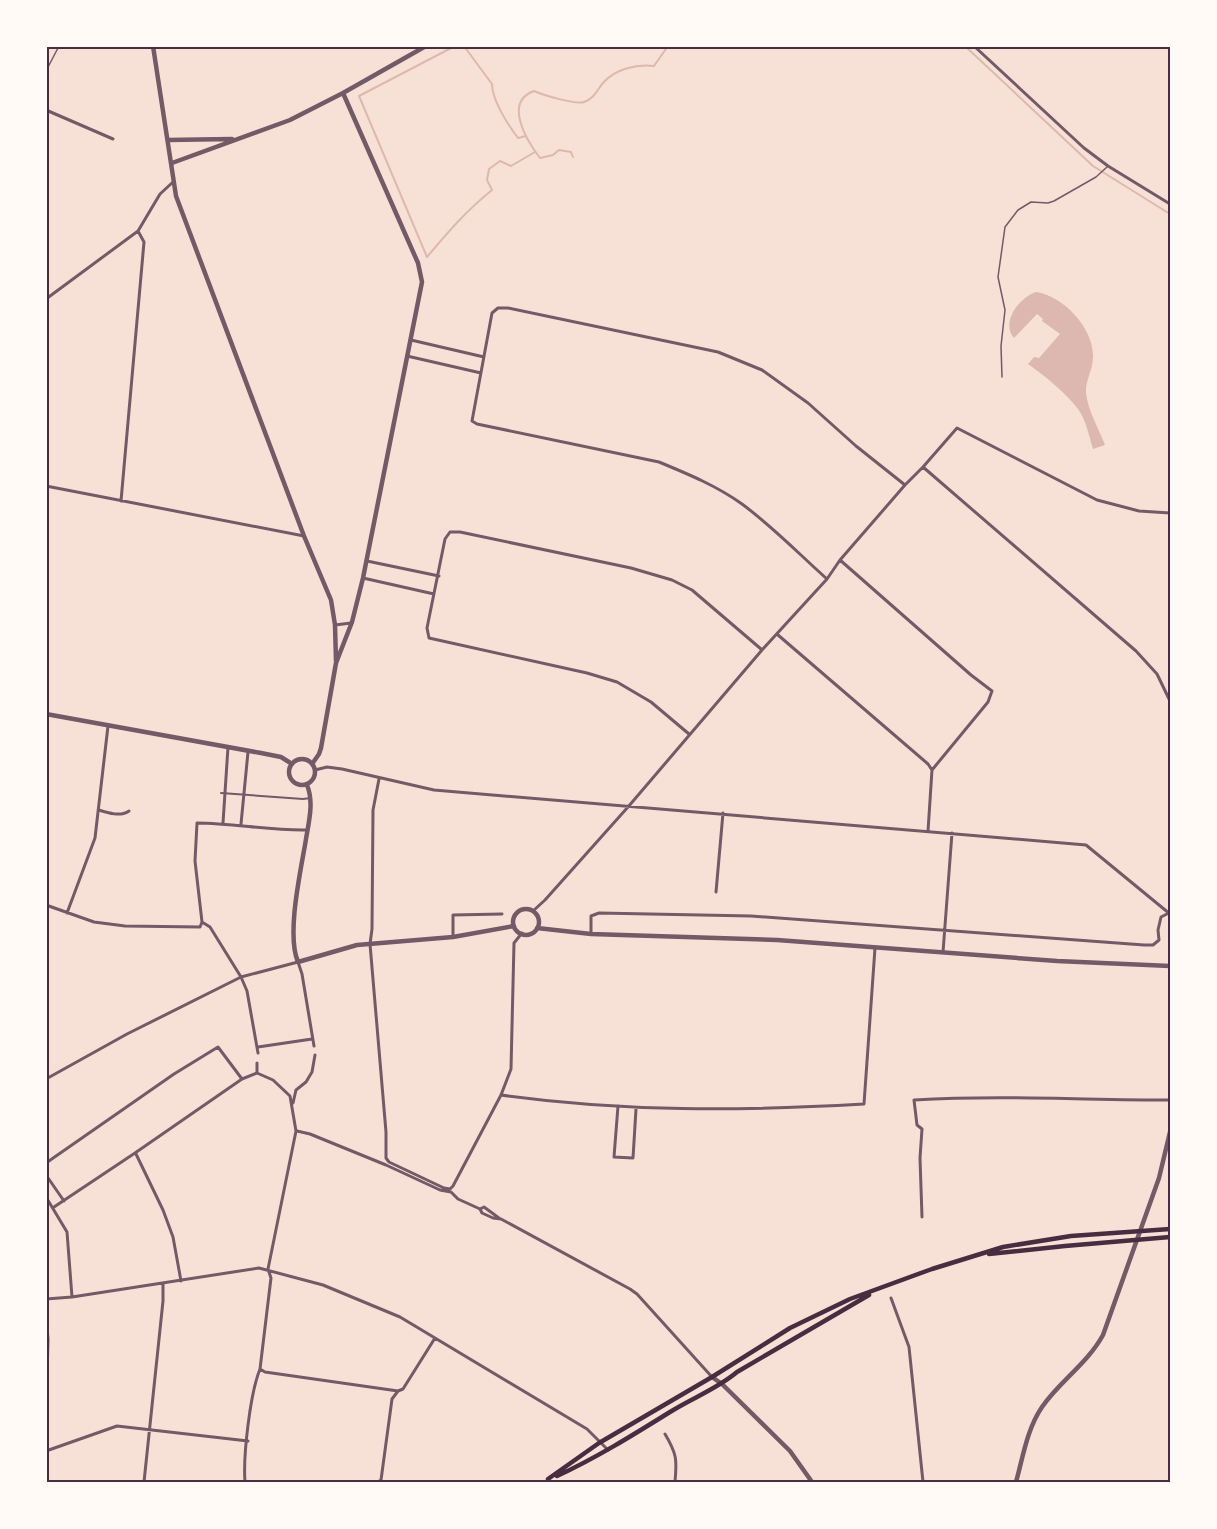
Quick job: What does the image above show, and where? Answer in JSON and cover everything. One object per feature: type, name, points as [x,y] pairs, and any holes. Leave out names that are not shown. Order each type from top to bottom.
[{"type":"main road","points":[[546,1481],[599,1443],[790,1328],[850,1299],[932,1269],[1003,1247],[1035,1240],[1170,1229]]},
{"type":"main road","points":[[980,1256],[1170,1237]]},
{"type":"main road","points":[[546,1481],[608,1450],[882,1288]]},
{"type":"street","points":[[153,46],[173,182],[180,206],[304,536],[331,600],[335,625],[336,663]]},
{"type":"street","points":[[172,163],[290,120],[426,46]]},
{"type":"street","points":[[974,46],[1106,167],[1170,204]]},
{"type":"street","points":[[312,764],[321,748],[336,663],[352,622],[363,578],[422,282],[418,263],[342,93]]},
{"type":"street","points":[[46,110],[113,139]]},
{"type":"street","points":[[168,140],[238,139]]},
{"type":"street","points":[[210,140],[212,149]]},
{"type":"street","points":[[46,299],[138,231],[160,194],[173,182]]},
{"type":"street","points":[[121,501],[144,242],[138,231]]},
{"type":"street","points":[[827,579],[744,505],[685,473],[659,462],[477,424],[472,421],[492,314],[498,308],[508,308],[718,352],[762,370],[808,403],[904,485]]},
{"type":"street","points":[[411,340],[484,357]]},
{"type":"street","points":[[407,356],[481,373]]},
{"type":"street","points":[[533,911],[628,807],[762,650],[827,579],[840,560],[904,485],[957,428],[1097,500],[1139,511],[1170,513]]},
{"type":"street","points":[[923,467],[1136,651],[1157,674],[1170,701]]},
{"type":"street","points":[[46,486],[304,536]]},
{"type":"street","points":[[689,734],[651,702],[617,682],[587,673],[429,638],[427,628],[445,539],[450,532],[460,532],[632,568],[672,580],[692,590],[762,650]]},
{"type":"street","points":[[366,560],[439,576]]},
{"type":"street","points":[[840,560],[992,691],[988,702],[932,770],[928,831]]},
{"type":"street","points":[[363,578],[434,594]]},
{"type":"street","points":[[335,625],[352,622]]},
{"type":"street","points":[[777,634],[928,764],[932,770]]},
{"type":"street","points":[[46,714],[248,750],[281,757],[292,764]]},
{"type":"street","points":[[67,913],[95,838],[108,725]]},
{"type":"street","points":[[223,823],[223,793],[228,747]]},
{"type":"street","points":[[241,824],[248,750]]},
{"type":"street","points":[[304,759],[312,764],[315,770],[314,779],[308,784],[299,785],[292,780],[289,772],[292,764],[304,759]]},
{"type":"street","points":[[315,770],[327,767],[434,790],[1086,845],[1170,914]]},
{"type":"street","points":[[379,778],[374,810],[370,944],[386,1132],[386,1158],[389,1162],[444,1188],[450,1189],[453,1186],[501,1095],[511,1069],[513,943],[522,933]]},
{"type":"street","points":[[308,784],[311,798],[300,877],[294,952],[302,974],[314,1046]]},
{"type":"street","points":[[223,793],[311,798]]},
{"type":"street","points":[[99,810],[114,814],[129,811]]},
{"type":"street","points":[[716,892],[723,813]]},
{"type":"street","points":[[46,906],[94,922],[125,926],[200,927],[202,922],[195,861],[196,823],[241,824],[297,831],[308,830]]},
{"type":"street","points":[[943,951],[952,833]]},
{"type":"street","points":[[520,910],[533,911],[538,917],[537,928],[530,934],[522,933],[514,926],[514,917],[520,910]]},
{"type":"street","points":[[591,934],[591,916],[599,913],[751,916],[944,932],[1153,945],[1159,940],[1158,930],[1161,917],[1170,914]]},
{"type":"street","points":[[453,937],[453,915],[502,914]]},
{"type":"street","points":[[202,922],[210,927],[242,977],[247,991],[258,1053]]},
{"type":"street","points":[[46,1079],[127,1034],[242,977],[357,945],[453,937],[514,926]]},
{"type":"street","points":[[537,928],[591,934],[777,940],[1056,961],[1170,966]]},
{"type":"street","points":[[501,1095],[636,1108],[715,1110],[864,1104],[875,946]]},
{"type":"street","points":[[258,1047],[312,1039]]},
{"type":"street","points":[[46,1163],[174,1074],[218,1047],[242,1078]]},
{"type":"street","points":[[292,1104],[296,1090],[306,1082],[312,1072],[315,1055]]},
{"type":"street","points":[[257,1063],[257,1073]]},
{"type":"street","points":[[54,1208],[242,1078],[257,1073],[282,1086],[290,1096],[296,1131],[268,1269],[271,1278],[260,1369],[256,1380],[243,1475],[245,1482]]},
{"type":"street","points":[[922,1217],[920,1158],[922,1129],[917,1125],[914,1100],[991,1096],[1170,1100]]},
{"type":"street","points":[[618,1106],[614,1156],[633,1158],[636,1108]]},
{"type":"street","points":[[296,1131],[310,1134],[440,1190],[451,1192],[458,1199],[480,1209],[482,1213],[501,1219],[585,1263],[637,1294],[712,1377],[722,1384],[790,1451],[812,1482]]},
{"type":"street","points":[[1016,1482],[1031,1430],[1038,1415],[1052,1395],[1089,1358],[1102,1335],[1159,1178],[1170,1132]]},
{"type":"street","points":[[135,1154],[163,1210],[173,1237],[181,1281]]},
{"type":"street","points":[[46,1175],[64,1201]]},
{"type":"street","points":[[46,1197],[67,1232],[72,1297]]},
{"type":"street","points":[[46,1299],[163,1284],[259,1268],[306,1279],[400,1317],[587,1429],[608,1450]]},
{"type":"street","points":[[144,1482],[163,1284]]},
{"type":"street","points":[[891,1298],[909,1347],[922,1482]]},
{"type":"street","points":[[46,1315],[46,1418]]},
{"type":"street","points":[[260,1369],[265,1372],[398,1391],[404,1389],[435,1338]]},
{"type":"street","points":[[378,1482],[381,1480],[392,1398],[398,1391]]},
{"type":"street","points":[[46,1442],[47,1451],[117,1426],[248,1441]]},
{"type":"street","points":[[665,1434],[677,1459],[675,1482]]},
{"type":"lane","points":[[46,70],[59,46]]},
{"type":"lane","points":[[1002,377],[1001,346],[1005,310],[998,277],[1005,227],[1018,210],[1031,202],[1054,201],[1096,177],[1106,167]]},
{"type":"shaded area","points":[[1036,292],[1047,295],[1067,307],[1083,325],[1088,336],[1093,357],[1087,384],[1087,400],[1105,445],[1093,449],[1078,409],[1067,396],[1028,364],[1034,357],[1039,358],[1060,334],[1042,321],[1043,319],[1037,314],[1014,338],[1010,332],[1009,325],[1014,311],[1024,299]]},
{"type":"waterway","points":[[455,46],[359,96],[427,257],[450,230],[492,190],[487,180],[489,169],[500,161],[511,166],[535,152]]},
{"type":"waterway","points":[[464,46],[492,84],[498,105],[514,133],[518,138],[526,136]]},
{"type":"waterway","points":[[573,157],[571,152],[559,150],[553,155],[540,158],[529,142],[520,122],[520,104],[525,96],[534,91],[567,101],[580,103],[587,101],[614,74],[633,67],[654,66],[668,46]]},
{"type":"waterway","points":[[965,46],[1093,166],[1170,214]]}]
